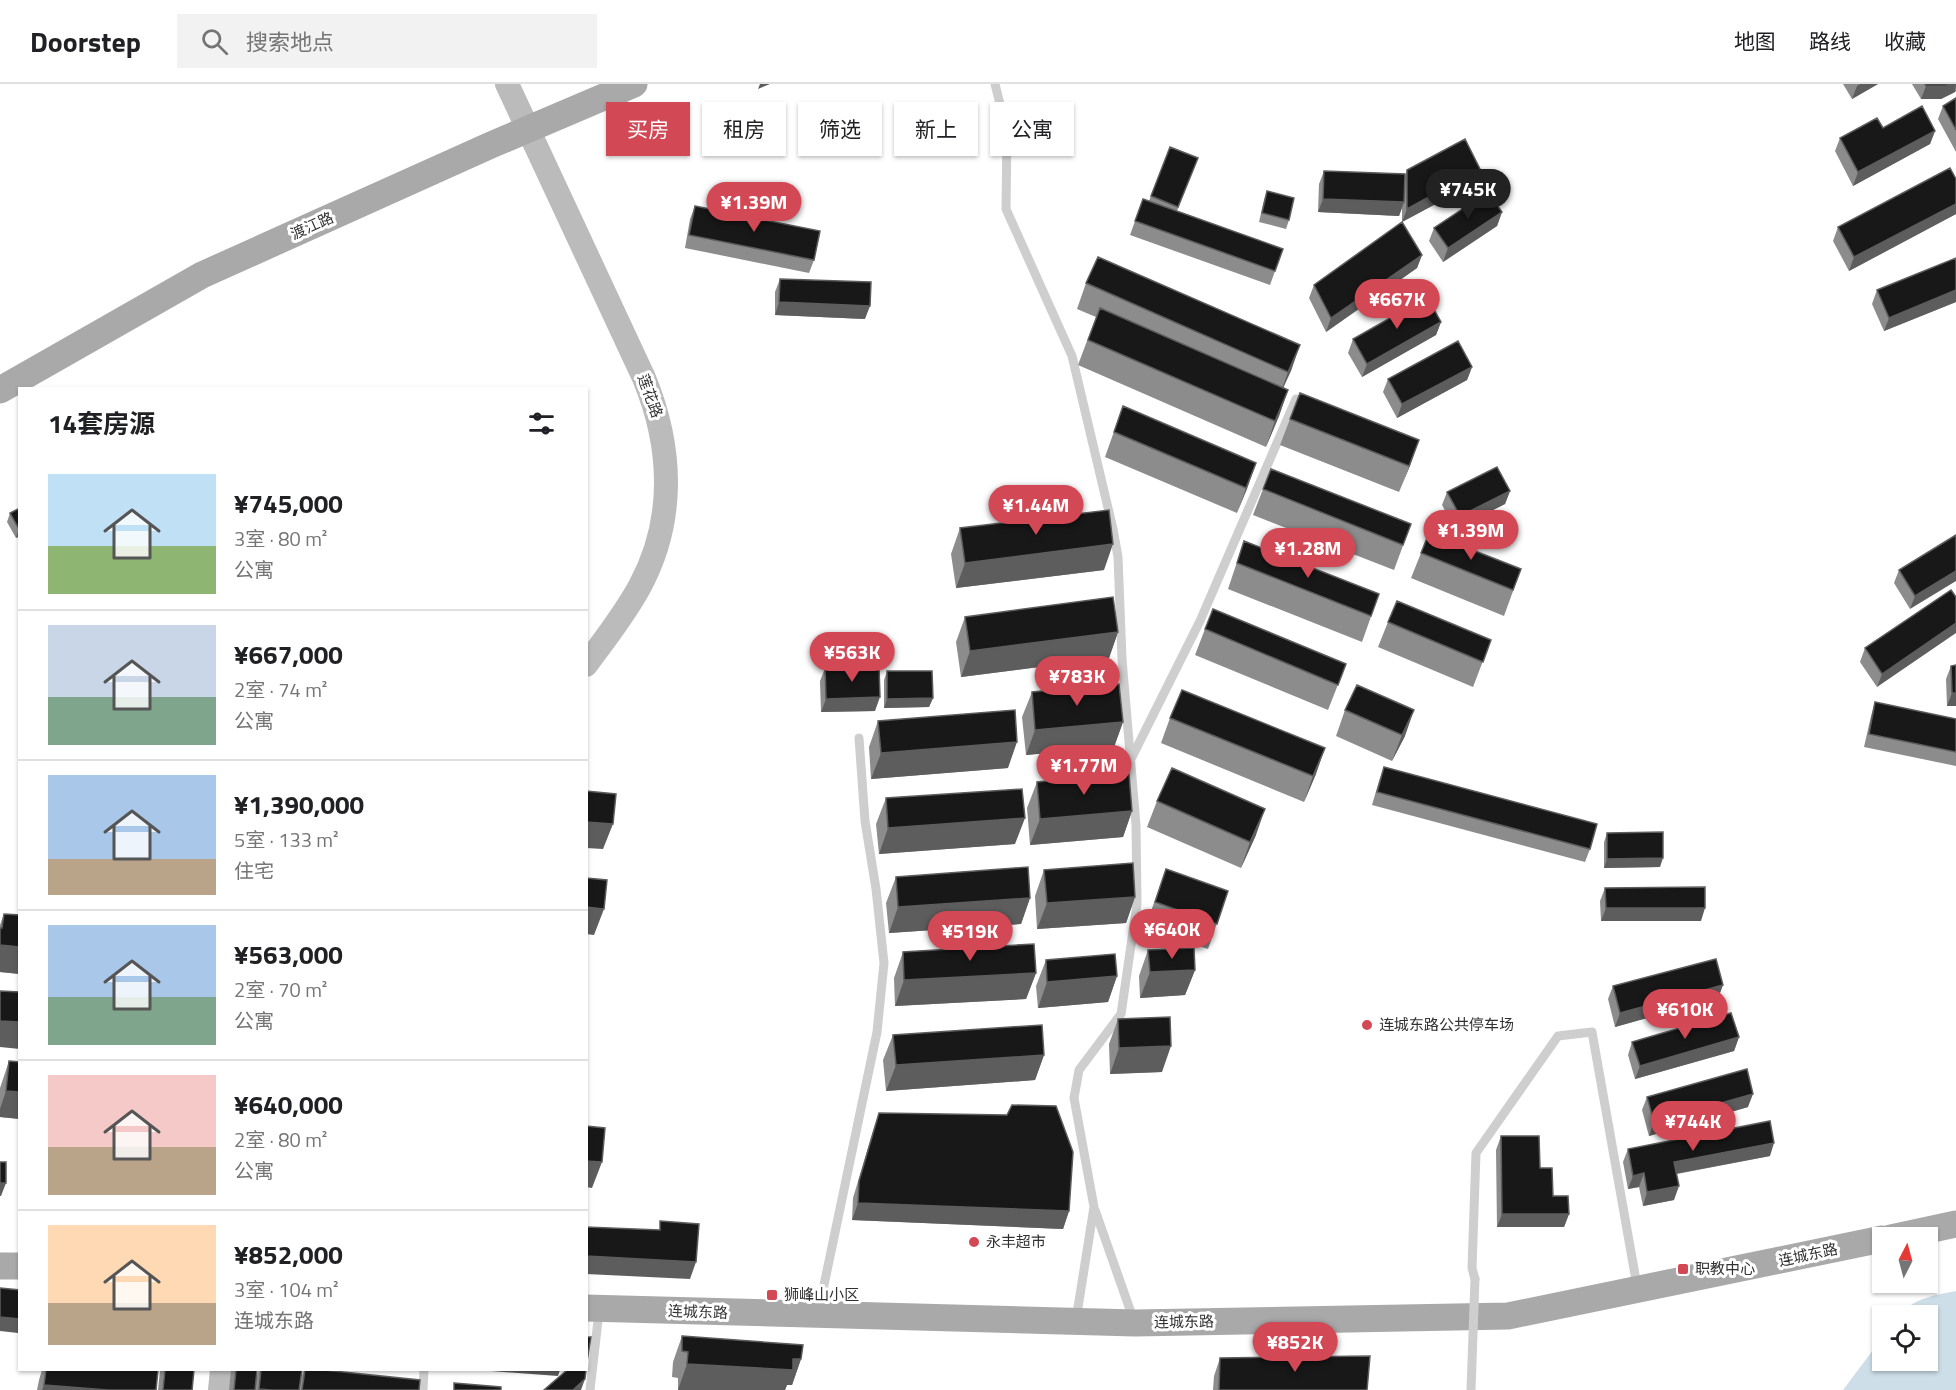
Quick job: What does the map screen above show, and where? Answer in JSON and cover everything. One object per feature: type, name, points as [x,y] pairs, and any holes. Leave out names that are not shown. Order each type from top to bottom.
[{"type":"main road","name":"莲花路","points":[[507,84],[644,378],[659,421],[664,444],[666,490],[664,513],[651,561],[629,606],[588,662]]},
{"type":"main road","name":"渡江路","points":[[0,390],[202,275],[634,84]]},
{"type":"main road","points":[[1938,1228],[1956,1224]]},
{"type":"main road","name":"连城东路","points":[[593,1308],[1135,1323],[1508,1316],[1872,1241]]},
{"type":"main road","points":[[0,1266],[18,1266]]},
{"type":"main road","points":[[220,1390],[222,1371]]},
{"type":"lane","points":[[995,84],[1007,132],[1006,209],[1072,356],[1118,557],[1122,659],[1136,825],[1137,904],[1121,1014],[1079,1070],[1074,1098],[1094,1207],[1135,1323]]},
{"type":"lane","points":[[1130,761],[1200,621],[1296,399]]},
{"type":"lane","points":[[822,1316],[824,1285],[878,1032],[884,963],[866,821],[859,738]]},
{"type":"lane","points":[[1471,1390],[1476,1153],[1558,1036],[1592,1032],[1637,1290]]},
{"type":"lane","points":[[1076,1322],[1094,1207]]},
{"type":"lane","points":[[590,1390],[593,1308]]},
{"type":"lane","points":[[423,1390],[424,1371]]},
{"type":"shaded area","points":[[1956,1291],[1956,1390],[1843,1390],[1872,1351],[1872,1371],[1938,1371],[1938,1305],[1911,1305],[1933,1296]]},
{"type":"building","points":[[1925,84],[1949,84],[1926,86]]},
{"type":"building","points":[[1956,98],[1956,130],[1943,106]]},
{"type":"building","points":[[1922,106],[1935,131],[1858,172],[1840,138],[1877,118],[1883,128]]},
{"type":"building","points":[[1465,139],[1480,169],[1407,209],[1407,170]]},
{"type":"building","points":[[1170,147],[1198,158],[1178,207],[1151,196]]},
{"type":"building","points":[[1950,168],[1956,179],[1956,204],[1854,257],[1838,227]]},
{"type":"building","points":[[1324,171],[1405,174],[1404,202],[1323,199]]},
{"type":"building","points":[[1267,191],[1294,198],[1289,220],[1262,213]]},
{"type":"building","points":[[1488,192],[1502,212],[1448,248],[1434,228]]},
{"type":"building","points":[[1143,199],[1283,249],[1275,271],[1135,221]]},
{"type":"building","points":[[695,206],[820,231],[814,260],[689,235]]},
{"type":"building","points":[[1402,222],[1422,255],[1331,318],[1314,285]]},
{"type":"building","points":[[1098,257],[1300,345],[1288,372],[1086,283]]},
{"type":"building","points":[[1956,258],[1956,290],[1889,318],[1877,290]]},
{"type":"building","points":[[780,279],[871,282],[870,306],[779,302]]},
{"type":"building","points":[[1427,297],[1441,322],[1367,364],[1353,339]]},
{"type":"building","points":[[1100,308],[1288,390],[1275,421],[1088,340]]},
{"type":"building","points":[[1458,341],[1472,367],[1402,404],[1388,379]]},
{"type":"building","points":[[1300,393],[1419,440],[1409,466],[1290,419]]},
{"type":"building","points":[[1123,406],[1256,463],[1246,488],[1114,432]]},
{"type":"building","points":[[1497,467],[1510,491],[1460,516],[1447,492]]},
{"type":"building","points":[[1271,469],[1411,524],[1403,545],[1263,489]]},
{"type":"building","points":[[18,509],[18,527],[10,513]]},
{"type":"building","points":[[1109,510],[1113,544],[965,563],[960,528]]},
{"type":"building","points":[[1429,533],[1521,569],[1513,590],[1421,553]]},
{"type":"building","points":[[1956,535],[1956,571],[1915,596],[1899,570]]},
{"type":"building","points":[[1244,541],[1379,594],[1371,616],[1237,563]]},
{"type":"building","points":[[1951,590],[1956,597],[1956,623],[1882,674],[1865,648]]},
{"type":"building","points":[[1113,597],[1118,632],[970,651],[965,617]]},
{"type":"building","points":[[1397,601],[1491,640],[1483,662],[1388,622]]},
{"type":"building","points":[[1213,609],[1346,664],[1338,685],[1205,629]]},
{"type":"building","points":[[1956,665],[1956,693],[1952,693],[1951,666]]},
{"type":"building","points":[[879,667],[880,697],[826,699],[825,668]]},
{"type":"building","points":[[887,671],[932,671],[933,698],[887,699]]},
{"type":"building","points":[[1119,684],[1123,722],[1035,730],[1032,692]]},
{"type":"building","points":[[1357,685],[1414,710],[1402,735],[1345,710]]},
{"type":"building","points":[[1182,690],[1325,748],[1313,776],[1170,718]]},
{"type":"building","points":[[1875,702],[1956,719],[1956,752],[1869,734]]},
{"type":"building","points":[[1015,710],[1017,742],[881,753],[878,721]]},
{"type":"building","points":[[1384,767],[1597,824],[1590,849],[1377,792]]},
{"type":"building","points":[[1172,768],[1265,809],[1250,842],[1157,801]]},
{"type":"building","points":[[1129,774],[1132,811],[1040,819],[1037,782]]},
{"type":"building","points":[[1022,789],[1025,818],[888,828],[886,798]]},
{"type":"building","points":[[588,791],[616,794],[613,824],[588,822]]},
{"type":"building","points":[[1663,832],[1663,858],[1607,859],[1607,833]]},
{"type":"building","points":[[1133,863],[1135,897],[1047,903],[1044,870]]},
{"type":"building","points":[[1028,867],[1030,898],[898,907],[896,877]]},
{"type":"building","points":[[1166,869],[1228,891],[1217,924],[1155,902]]},
{"type":"building","points":[[588,878],[607,880],[604,909],[588,907]]},
{"type":"building","points":[[1705,887],[1705,908],[1606,908],[1605,888]]},
{"type":"building","points":[[4,914],[18,915],[18,947],[0,945],[0,928],[2,928]]},
{"type":"building","points":[[1034,944],[1036,973],[904,980],[903,952]]},
{"type":"building","points":[[1194,948],[1195,970],[1150,972],[1148,950]]},
{"type":"building","points":[[1115,954],[1117,976],[1047,982],[1046,960]]},
{"type":"building","points":[[1716,959],[1723,985],[1620,1013],[1613,986]]},
{"type":"building","points":[[0,991],[18,992],[18,1022],[0,1021]]},
{"type":"building","points":[[1731,1013],[1739,1037],[1640,1066],[1632,1042]]},
{"type":"building","points":[[1170,1017],[1171,1046],[1119,1048],[1118,1019]]},
{"type":"building","points":[[1042,1025],[1044,1055],[896,1065],[893,1035]]},
{"type":"building","points":[[9,1061],[18,1062],[18,1092],[6,1091]]},
{"type":"building","points":[[1747,1069],[1753,1094],[1654,1122],[1647,1097]]},
{"type":"building","points":[[1012,1105],[1056,1106],[1073,1152],[1069,1211],[858,1203],[859,1181],[879,1113],[1007,1115]]},
{"type":"building","points":[[1770,1121],[1774,1143],[1674,1162],[1679,1186],[1647,1192],[1644,1173],[1633,1176],[1628,1149]]},
{"type":"building","points":[[588,1126],[605,1128],[602,1162],[588,1161]]},
{"type":"building","points":[[1501,1136],[1539,1136],[1540,1168],[1552,1168],[1553,1196],[1568,1196],[1569,1214],[1502,1214]]},
{"type":"building","points":[[0,1162],[6,1162],[6,1183],[0,1183]]},
{"type":"building","points":[[660,1221],[699,1224],[696,1262],[588,1256],[588,1227],[660,1230]]},
{"type":"building","points":[[0,1288],[18,1290],[18,1319],[0,1317]]},
{"type":"building","points":[[682,1336],[803,1345],[801,1359],[793,1359],[793,1370],[687,1364],[688,1352],[682,1351]]},
{"type":"building","points":[[588,1337],[591,1337],[588,1356]]},
{"type":"building","points":[[1370,1356],[1367,1390],[1219,1390],[1220,1358]]},
{"type":"building","points":[[46,1371],[158,1371],[156,1390],[108,1390],[44,1385]]},
{"type":"building","points":[[165,1371],[194,1371],[192,1390],[163,1390]]},
{"type":"building","points":[[236,1371],[257,1371],[255,1390],[234,1390]]},
{"type":"building","points":[[261,1371],[302,1371],[299,1390],[259,1389]]},
{"type":"building","points":[[305,1371],[334,1371],[420,1380],[419,1390],[302,1390]]},
{"type":"building","points":[[566,1371],[586,1371],[585,1379],[573,1390],[544,1390]]},
{"type":"building","points":[[454,1383],[501,1387],[501,1390],[454,1390]]},
{"type":"place","name":"连城东路公共停车场","points":[[1367,1025]]},
{"type":"place","name":"永丰超市","points":[[974,1242]]},
{"type":"place","name":"职教中心","points":[[1683,1269]]},
{"type":"place","name":"狮峰山小区","points":[[772,1295]]}]
